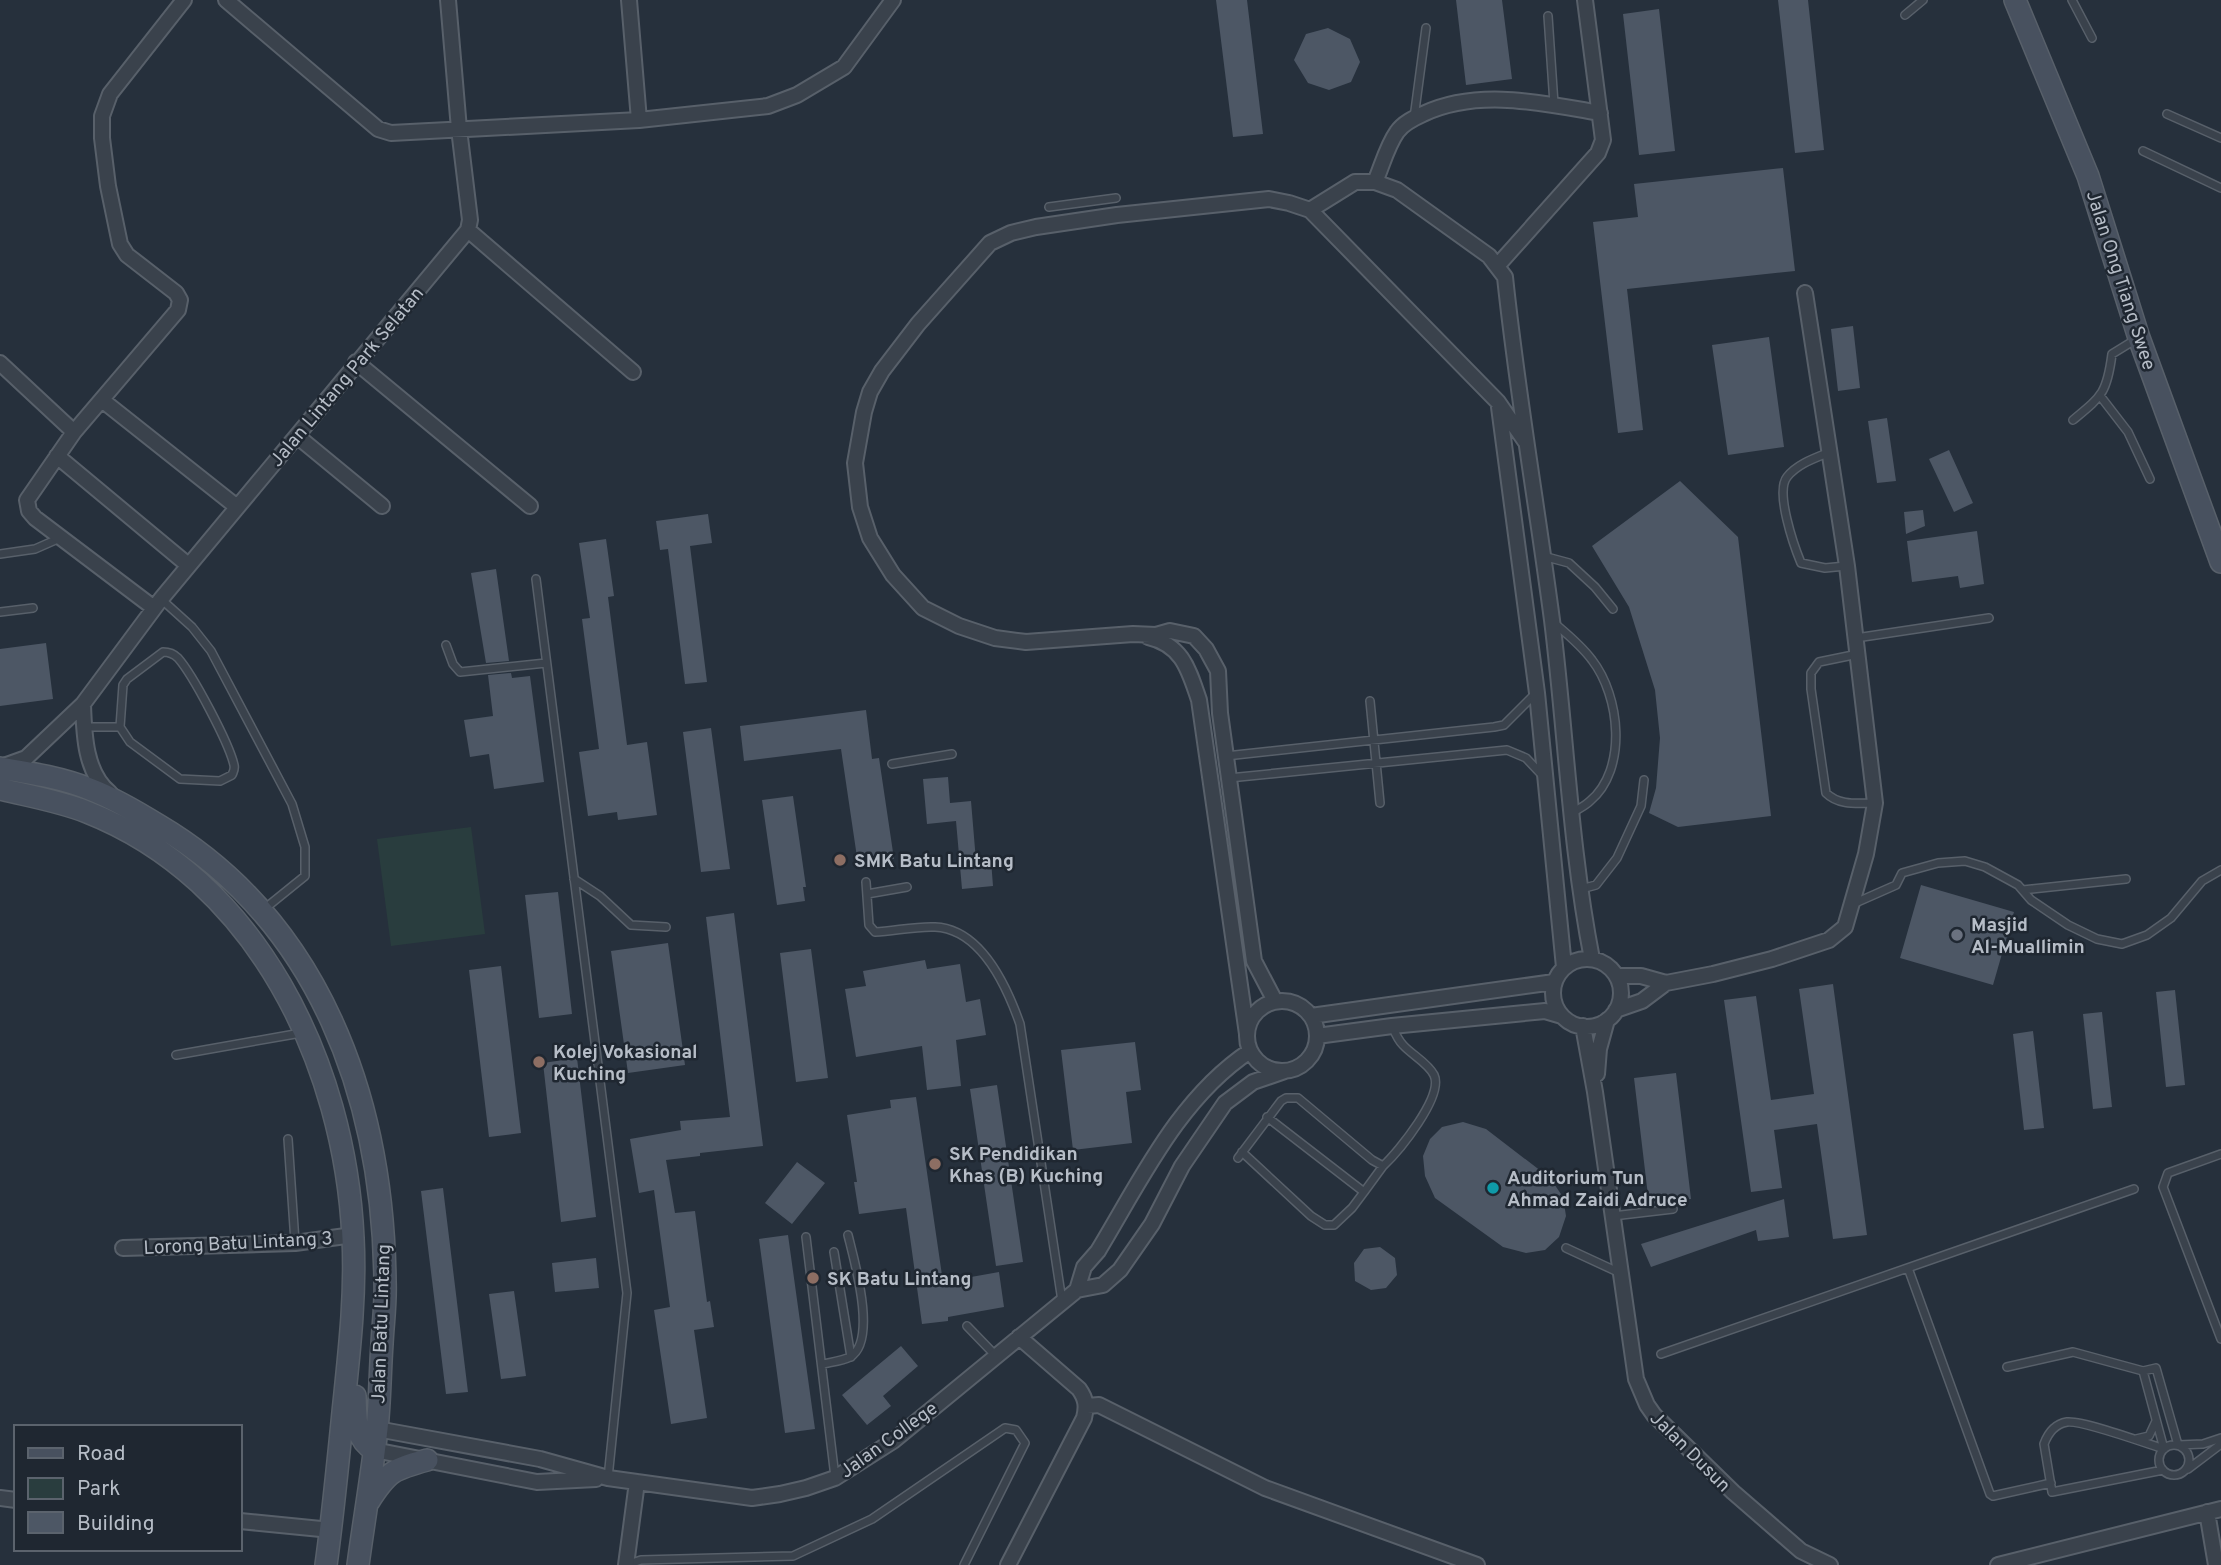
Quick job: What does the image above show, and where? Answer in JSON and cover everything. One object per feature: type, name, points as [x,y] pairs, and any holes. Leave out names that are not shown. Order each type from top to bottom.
[{"type":"main road","name":"Jalan Ong Tiang Swee","points":[[2015,0],[2088,176],[2139,338],[2221,562]]},
{"type":"main road","name":"Jalan Batu Lintang","points":[[0,768],[43,775],[92,790],[125,805],[184,841],[221,871],[284,937],[316,987],[345,1051],[364,1110],[374,1163],[383,1228],[385,1282],[366,1506],[358,1565]]},
{"type":"main road","name":"Jalan Batu Lintang","points":[[0,789],[88,812],[137,836],[171,859],[239,922],[269,963],[305,1032],[330,1098],[343,1150],[353,1236],[350,1343],[326,1565]]},
{"type":"main road","points":[[334,1499],[350,1451],[370,1438],[350,1343]]},
{"type":"main road","points":[[366,1506],[381,1482],[396,1469],[427,1460]]},
{"type":"street","points":[[157,603],[35,518],[29,511],[27,500],[74,432],[178,310],[180,300],[176,293],[127,255],[120,244],[108,186],[102,116],[110,94],[184,0]]},
{"type":"street","points":[[226,0],[378,129],[391,133],[639,120],[768,106],[797,95],[844,67],[893,0]]},
{"type":"street","points":[[448,0],[470,220],[468,230],[633,372]]},
{"type":"street","points":[[629,0],[639,120]]},
{"type":"street","points":[[1497,265],[1598,153],[1602,140],[1600,113],[1585,0]]},
{"type":"street","points":[[1375,182],[1397,131],[1414,118],[1439,106],[1482,100],[1519,100],[1600,113]]},
{"type":"street","points":[[1310,211],[1355,182],[1375,182],[1397,190],[1489,256],[1505,277],[1525,441],[1552,622],[1580,889],[1592,959]]},
{"type":"street","points":[[1275,1001],[1254,961],[1226,757],[1218,671],[1206,649],[1194,636],[1170,631],[1156,635],[1133,634],[1026,642],[995,638],[959,626],[923,608],[893,575],[870,538],[860,507],[855,463],[870,392],[882,371],[918,324],[990,243],[1012,233],[1117,215],[1269,199],[1310,211],[1498,402],[1525,441]]},
{"type":"street","name":"Jalan Lintang Park Selatan","points":[[0,768],[26,758],[83,704],[157,603],[468,230]]},
{"type":"street","points":[[1317,1036],[1545,1011],[1562,1016],[1575,1024],[1591,1026],[1642,1000],[1666,983],[1713,974],[1829,940],[1845,927],[1866,854],[1875,803],[1847,566],[1805,293]]},
{"type":"street","points":[[356,362],[530,506]]},
{"type":"street","points":[[0,363],[74,432]]},
{"type":"street","points":[[102,400],[237,507]]},
{"type":"street","points":[[1498,402],[1536,693],[1564,967]]},
{"type":"street","points":[[298,436],[382,506]]},
{"type":"street","points":[[58,456],[188,565]]},
{"type":"street","points":[[1527,619],[1540,617],[1552,622]]},
{"type":"street","points":[[1133,634],[1155,639],[1171,647],[1185,662],[1199,700],[1250,1051],[1264,1066],[1285,1071]]},
{"type":"street","points":[[83,704],[87,752],[99,785],[125,805]]},
{"type":"street","points":[[1562,1016],[1554,1000],[1554,982],[1564,967],[1573,961],[1592,959],[1611,968],[1620,987],[1620,999],[1611,1015],[1599,1049],[1595,1093]]},
{"type":"street","points":[[1616,976],[1641,976],[1666,983]]},
{"type":"street","points":[[1311,1016],[1554,982]]},
{"type":"street","points":[[1247,1034],[1252,1016],[1266,1004],[1275,1001],[1295,1003],[1311,1016],[1317,1036],[1315,1049],[1297,1068],[1253,1082],[1225,1103],[1182,1166],[1152,1224],[1120,1270],[1103,1285],[1077,1290],[1084,1267],[1098,1251],[1185,1111],[1224,1069],[1250,1051]]},
{"type":"street","points":[[1583,1026],[1595,1093]]},
{"type":"street","name":"Jalan Dusun","points":[[1595,1093],[1636,1379],[1654,1415],[1732,1492],[1801,1551],[1830,1565]]},
{"type":"street","name":"Lorong Batu Lintang 3","points":[[123,1248],[295,1243],[353,1236]]},
{"type":"street","name":"Jalan College","points":[[370,1438],[540,1459],[608,1478],[752,1498],[806,1488],[835,1478],[893,1441],[1077,1290]]},
{"type":"street","points":[[1008,1565],[1084,1418],[1087,1406],[1079,1389],[1019,1337]]},
{"type":"street","points":[[1087,1406],[1099,1405],[1265,1488],[1477,1565]]},
{"type":"street","points":[[370,1438],[427,1460],[537,1482],[608,1478]]},
{"type":"street","points":[[537,1482],[547,1473],[546,1466],[540,1459]]},
{"type":"street","points":[[625,1565],[637,1482]]},
{"type":"street","points":[[1998,1565],[2214,1511],[2216,1565]]},
{"type":"street","points":[[242,1521],[331,1530]]},
{"type":"lane","points":[[1905,15],[1923,0]]},
{"type":"lane","points":[[2072,0],[2092,38]]},
{"type":"lane","points":[[1548,16],[1554,105]]},
{"type":"lane","points":[[1414,118],[1426,28]]},
{"type":"lane","points":[[2167,114],[2221,138]]},
{"type":"lane","points":[[2143,151],[2221,188]]},
{"type":"lane","points":[[1049,207],[1116,198]]},
{"type":"lane","points":[[2073,420],[2101,397],[2107,384],[2112,354],[2139,338]]},
{"type":"lane","points":[[2101,397],[2128,432],[2150,479]]},
{"type":"lane","points":[[1830,452],[1800,465],[1787,475],[1783,483],[1786,512],[1789,531],[1801,563],[1825,568],[1847,566]]},
{"type":"lane","points":[[0,554],[35,549],[61,537]]},
{"type":"lane","points":[[1543,555],[1569,563],[1595,587],[1612,609]]},
{"type":"lane","points":[[536,579],[627,1293],[608,1478]]},
{"type":"lane","points":[[157,603],[192,626],[211,651],[292,804],[305,846],[304,876],[262,911]]},
{"type":"lane","points":[[0,612],[33,608]]},
{"type":"lane","points":[[1856,638],[1989,618]]},
{"type":"lane","points":[[1552,622],[1574,639],[1594,662],[1609,693],[1615,718],[1616,746],[1604,782],[1592,800],[1571,814]]},
{"type":"lane","points":[[446,645],[453,664],[460,672],[547,663]]},
{"type":"lane","points":[[171,652],[194,683],[219,730],[235,767],[232,775],[220,781],[180,779],[130,742],[120,727],[123,685],[155,656],[171,652]]},
{"type":"lane","points":[[1858,654],[1819,662],[1811,673],[1811,689],[1826,793],[1833,800],[1846,803],[1875,803]]},
{"type":"lane","points":[[1226,757],[1504,725],[1536,693]]},
{"type":"lane","points":[[1370,702],[1380,803]]},
{"type":"lane","points":[[84,727],[120,727]]},
{"type":"lane","points":[[1229,779],[1507,750],[1526,758],[1546,779]]},
{"type":"lane","points":[[892,764],[952,754]]},
{"type":"lane","points":[[1580,889],[1596,885],[1617,858],[1641,806],[1644,780]]},
{"type":"lane","points":[[1852,904],[1896,885],[1902,873],[1938,863],[1965,860],[1985,866],[2018,885],[2031,900],[2068,925],[2097,939],[2122,944],[2147,935],[2171,918],[2202,881],[2221,870]]},
{"type":"lane","points":[[574,879],[600,896],[631,925],[666,927]]},
{"type":"lane","points":[[2023,890],[2126,880]]},
{"type":"lane","points":[[866,882],[869,925],[875,932],[936,926],[960,934],[997,971],[1011,999],[1020,1024],[1062,1302]]},
{"type":"lane","points":[[867,894],[907,887]]},
{"type":"lane","points":[[1383,1166],[1372,1160],[1298,1098],[1281,1101],[1240,1155],[1311,1216],[1325,1225],[1334,1225],[1352,1208],[1405,1141],[1434,1096],[1436,1083],[1433,1073],[1400,1043],[1392,1026]]},
{"type":"lane","points":[[176,1055],[305,1032]]},
{"type":"lane","points":[[1268,1117],[1364,1192]]},
{"type":"lane","points":[[288,1139],[295,1243]]},
{"type":"lane","points":[[2221,1154],[2168,1173],[2163,1187],[2221,1339]]},
{"type":"lane","points":[[1661,1354],[2134,1189]]},
{"type":"lane","points":[[1612,1216],[1673,1209]]},
{"type":"lane","points":[[823,1364],[851,1357],[863,1337],[859,1281],[848,1235]]},
{"type":"lane","points":[[806,1237],[835,1478]]},
{"type":"lane","points":[[1566,1248],[1621,1273]]},
{"type":"lane","points":[[834,1252],[851,1357]]},
{"type":"lane","points":[[1908,1268],[1990,1494],[1993,1496],[2051,1483]]},
{"type":"lane","points":[[967,1326],[996,1356]]},
{"type":"lane","points":[[2007,1367],[2073,1352],[2143,1371],[2156,1368],[2178,1445],[2189,1456],[2185,1471]]},
{"type":"lane","points":[[2143,1371],[2164,1449],[2160,1457],[2163,1470]]},
{"type":"lane","points":[[2132,1439],[2149,1436],[2156,1421]]},
{"type":"lane","points":[[2221,1438],[2203,1444],[2178,1445],[2164,1449],[2074,1422],[2057,1426],[2044,1444],[2052,1492],[2163,1470],[2176,1475],[2221,1444]]},
{"type":"lane","points":[[625,1565],[641,1560],[793,1556],[872,1519],[1005,1429],[1016,1430],[1025,1443],[964,1565]]},
{"type":"green space","points":[[471,827],[485,934],[391,946],[377,839]]},
{"type":"building","points":[[1216,0],[1247,0],[1263,134],[1233,137]]},
{"type":"building","points":[[1456,0],[1502,0],[1512,79],[1466,85]]},
{"type":"building","points":[[1778,0],[1808,0],[1824,150],[1795,153]]},
{"type":"building","points":[[1659,9],[1675,151],[1639,155],[1623,14]]},
{"type":"building","points":[[1328,28],[1350,39],[1360,62],[1351,82],[1329,90],[1308,83],[1294,60],[1306,34]]},
{"type":"building","points":[[1783,168],[1795,271],[1627,289],[1643,430],[1618,433],[1593,222],[1638,217],[1634,184]]},
{"type":"building","points":[[1853,326],[1860,388],[1838,391],[1831,329]]},
{"type":"building","points":[[1769,337],[1784,447],[1728,455],[1712,345]]},
{"type":"building","points":[[1887,418],[1896,481],[1877,483],[1868,421]]},
{"type":"building","points":[[1949,450],[1973,503],[1954,512],[1929,459]]},
{"type":"building","points":[[1680,481],[1738,537],[1771,816],[1678,827],[1649,813],[1656,788],[1660,738],[1655,690],[1629,607],[1592,546]]},
{"type":"building","points":[[1923,510],[1925,526],[1906,534],[1904,512]]},
{"type":"building","points":[[708,514],[712,543],[690,546],[707,682],[685,684],[668,549],[660,550],[656,521]]},
{"type":"building","points":[[1977,531],[1984,584],[1960,588],[1958,576],[1912,582],[1907,541]]},
{"type":"building","points":[[606,539],[614,596],[608,597],[627,745],[647,742],[657,815],[618,820],[617,812],[588,816],[579,752],[599,749],[582,619],[590,618],[579,543]]},
{"type":"building","points":[[496,569],[509,661],[486,663],[471,573]]},
{"type":"building","points":[[46,643],[53,699],[0,706],[0,649]]},
{"type":"building","points":[[511,673],[512,678],[530,676],[544,782],[494,789],[489,754],[470,757],[464,720],[493,716],[488,675]]},
{"type":"building","points":[[866,710],[872,759],[879,758],[894,859],[858,864],[841,749],[744,761],[740,726]]},
{"type":"building","points":[[711,728],[730,869],[701,872],[683,732]]},
{"type":"building","points":[[948,777],[950,803],[971,801],[976,861],[991,860],[993,886],[962,889],[956,821],[927,824],[923,779]]},
{"type":"building","points":[[793,796],[806,887],[803,887],[805,901],[777,905],[762,800]]},
{"type":"building","name":"Masjid Al-Muallimin","points":[[1921,885],[2014,912],[1993,985],[1900,958]]},
{"type":"building","points":[[558,892],[572,1014],[539,1018],[525,895]]},
{"type":"building","points":[[734,913],[763,1146],[666,1160],[675,1213],[695,1211],[707,1302],[710,1301],[714,1327],[694,1330],[707,1418],[671,1424],[654,1310],[670,1307],[654,1190],[639,1193],[630,1139],[681,1130],[680,1121],[730,1117],[706,917]]},
{"type":"building","points":[[668,943],[685,1065],[628,1073],[611,951]]},
{"type":"building","points":[[811,949],[828,1078],[796,1082],[780,953]]},
{"type":"building","points":[[925,960],[927,969],[960,964],[966,1002],[980,999],[986,1035],[956,1040],[961,1086],[927,1090],[922,1046],[856,1057],[845,989],[866,986],[863,971]]},
{"type":"building","points":[[501,966],[521,1133],[489,1137],[469,970]]},
{"type":"building","points":[[1833,984],[1867,1235],[1833,1239],[1817,1124],[1774,1130],[1782,1188],[1751,1192],[1724,1000],[1756,996],[1771,1100],[1814,1094],[1799,989]]},
{"type":"building","points":[[2175,990],[2185,1085],[2166,1087],[2156,992]]},
{"type":"building","points":[[2102,1012],[2112,1107],[2093,1109],[2083,1014]]},
{"type":"building","points":[[2033,1031],[2044,1128],[2024,1130],[2013,1034]]},
{"type":"building","points":[[1135,1042],[1141,1090],[1126,1092],[1132,1143],[1073,1150],[1061,1050]]},
{"type":"building","points":[[577,1058],[596,1217],[561,1222],[543,1063]]},
{"type":"building","points":[[1676,1073],[1691,1199],[1649,1204],[1634,1078]]},
{"type":"building","points":[[997,1085],[1023,1262],[996,1266],[970,1089]]},
{"type":"building","points":[[916,1097],[943,1282],[999,1272],[1004,1307],[948,1317],[948,1321],[922,1324],[906,1208],[859,1214],[847,1115],[891,1108],[890,1100]]},
{"type":"building","name":"Auditorium Tun Ahmad Zaidi Adruce","points":[[1463,1122],[1486,1129],[1550,1178],[1563,1197],[1566,1216],[1559,1237],[1545,1250],[1526,1253],[1503,1247],[1435,1198],[1425,1176],[1423,1156],[1430,1139],[1442,1127]]},
{"type":"building","points":[[797,1162],[825,1183],[792,1224],[765,1203]]},
{"type":"building","points":[[443,1188],[468,1392],[446,1394],[421,1191]]},
{"type":"building","points":[[1784,1199],[1789,1237],[1758,1241],[1756,1230],[1651,1267],[1641,1244]]},
{"type":"building","points":[[788,1235],[815,1429],[785,1433],[759,1239]]},
{"type":"building","points":[[1380,1247],[1395,1258],[1397,1275],[1386,1288],[1371,1290],[1355,1281],[1354,1263],[1364,1249]]},
{"type":"building","points":[[596,1258],[599,1288],[555,1292],[552,1263]]},
{"type":"building","points":[[514,1291],[526,1376],[501,1379],[489,1294]]},
{"type":"building","points":[[901,1346],[918,1366],[883,1396],[891,1406],[867,1425],[842,1395]]},
{"type":"place","name":"SMK Batu Lintang","points":[[840,860]]},
{"type":"place","name":"Masjid Al-Muallimin","points":[[1957,935]]},
{"type":"place","name":"Kolej Vokasional Kuching","points":[[539,1062]]},
{"type":"place","name":"SK Pendidikan Khas (B) Kuching","points":[[935,1164]]},
{"type":"place","name":"Auditorium Tun Ahmad Zaidi Adruce","points":[[1493,1188]]},
{"type":"place","name":"SK Batu Lintang","points":[[813,1278]]}]
